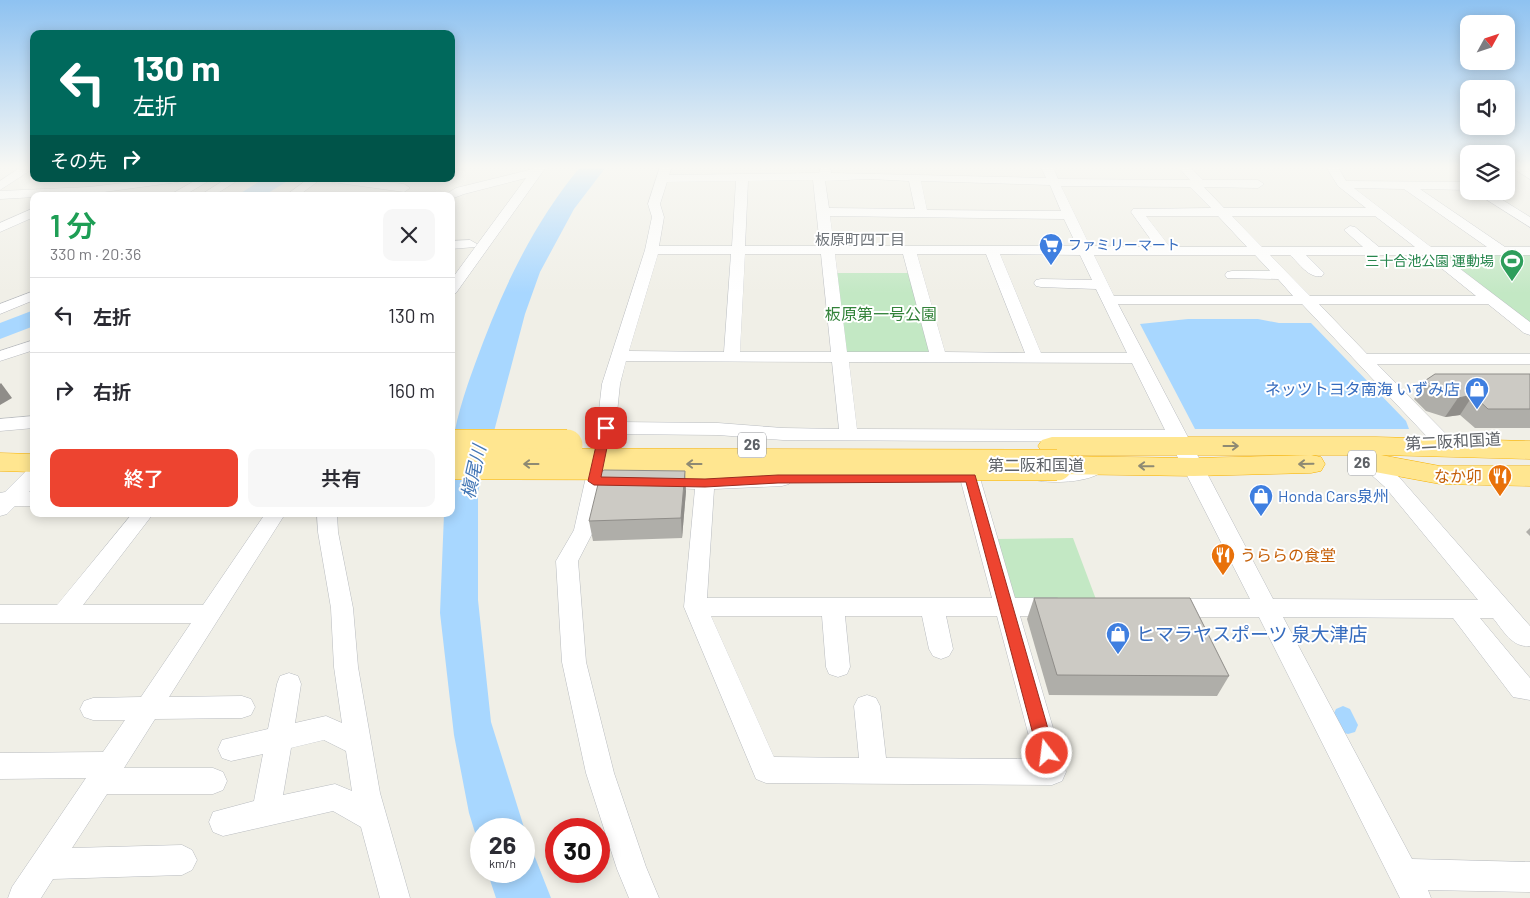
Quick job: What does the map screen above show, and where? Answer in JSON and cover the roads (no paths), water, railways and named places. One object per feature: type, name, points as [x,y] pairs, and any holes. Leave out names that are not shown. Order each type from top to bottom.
[{"type":"highway","name":"第二阪和国道","points":[[1373,458],[1440,439],[1527,453]]},
{"type":"highway","points":[[0,444],[30,444]]},
{"type":"highway","name":"第二阪和国道","points":[[455,445],[1373,458],[1527,453]]},
{"type":"highway","name":"第二阪和国道","points":[[455,464],[1055,455],[1099,465],[1188,456]]},
{"type":"highway","name":"26","points":[[1373,458],[1440,475],[1530,476]]},
{"type":"highway","points":[[0,462],[30,462]]},
{"type":"street","points":[[455,284],[508,209]]},
{"type":"street","points":[[644,898],[632,869],[600,773],[574,662],[567,561],[584,530],[606,428],[611,384],[652,250],[658,217],[656,209]]},
{"type":"street","points":[[732,356],[739,250],[745,209]]},
{"type":"street","points":[[823,209],[849,434]]},
{"type":"street","points":[[921,209],[922,213]]},
{"type":"street","points":[[1065,209],[1188,456],[1409,886],[1530,877]]},
{"type":"street","points":[[1219,209],[1440,439]]},
{"type":"street","points":[[1374,209],[1530,330]]},
{"type":"street","points":[[1441,209],[1502,251]]},
{"type":"street","points":[[1508,209],[1530,223]]},
{"type":"street","points":[[823,212],[1068,215]]},
{"type":"street","points":[[1166,250],[1137,212],[1378,212]]},
{"type":"street","points":[[0,228],[30,214]]},
{"type":"street","points":[[455,266],[481,231],[495,226]]},
{"type":"street","points":[[1350,230],[1376,251]]},
{"type":"street","points":[[455,244],[470,244]]},
{"type":"street","points":[[652,250],[1530,251]]},
{"type":"street","points":[[909,250],[938,357]]},
{"type":"street","points":[[991,250],[1035,357]]},
{"type":"street","points":[[1293,250],[1317,273]]},
{"type":"street","points":[[1232,275],[1283,275]]},
{"type":"street","points":[[1041,283],[1101,284]]},
{"type":"street","points":[[0,309],[30,297]]},
{"type":"street","points":[[1109,300],[1492,300]]},
{"type":"street","points":[[0,356],[30,346]]},
{"type":"street","points":[[0,361],[30,352]]},
{"type":"street","points":[[620,356],[1139,358]]},
{"type":"street","points":[[1362,359],[1530,359]]},
{"type":"street","points":[[0,412],[30,412]]},
{"type":"street","points":[[0,425],[30,422]]},
{"type":"street","points":[[606,428],[718,429],[783,434],[1168,436],[1188,456]]},
{"type":"street","points":[[1373,458],[1498,609],[1523,636],[1530,636]]},
{"type":"street","points":[[594,481],[705,483],[778,479],[970,478],[1080,474],[1099,465]]},
{"type":"street","points":[[705,483],[695,608],[766,770],[1052,772],[970,478]]},
{"type":"street","points":[[14,496],[30,479]]},
{"type":"street","points":[[63,614],[141,517]]},
{"type":"street","points":[[23,898],[273,517]]},
{"type":"street","points":[[328,517],[328,532],[342,608],[346,667],[366,793],[395,898]]},
{"type":"street","points":[[833,607],[838,667]]},
{"type":"street","points":[[932,607],[940,649]]},
{"type":"street","points":[[695,608],[1075,608]]},
{"type":"street","points":[[1144,608],[1498,609]]},
{"type":"street","points":[[1459,609],[1522,689],[1530,689]]},
{"type":"street","points":[[0,614],[210,614]]},
{"type":"street","points":[[266,812],[290,684]]},
{"type":"street","points":[[867,706],[874,771]]},
{"type":"street","points":[[93,709],[242,707]]},
{"type":"street","points":[[231,750],[326,728],[358,744]]},
{"type":"street","points":[[0,766],[213,781]]},
{"type":"street","points":[[223,822],[335,797],[372,817]]},
{"type":"street","points":[[45,864],[182,860]]},
{"type":"water","name":"槇尾川","points":[[550,209],[574,209],[540,272],[525,314],[478,492],[478,600],[491,722],[521,818],[471,818],[454,735],[440,613],[444,517],[455,517],[455,431],[467,387],[495,311],[532,237]]},
{"type":"water","points":[[30,312],[30,328],[0,339],[0,323]]},
{"type":"water","points":[[1188,319],[1258,319],[1279,323],[1311,323],[1406,421],[1409,429],[1195,429],[1140,324]]},
{"type":"water","points":[[535,857],[551,898],[496,898],[491,883],[535,883]]},
{"type":"waterway","points":[[1343,715],[1348,725]]},
{"type":"place","name":"ファミリーマート","points":[[1051,266]]},
{"type":"place","name":"三十合池公園 運動場","points":[[1512,282]]},
{"type":"place","name":"ネッツトヨタ南海 いずみ店","points":[[1477,410]]},
{"type":"place","name":"なか卯","points":[[1500,497]]},
{"type":"place","name":"Honda Cars泉州","points":[[1261,517]]},
{"type":"place","name":"うららの食堂","points":[[1223,576]]},
{"type":"place","name":"ヒマラヤスポーツ 泉大津店","points":[[1118,655]]},
{"type":"district","name":"板原町四丁目","points":[[860,240]]},
{"type":"park label","name":"板原第一号公園","points":[[881,314]]}]
